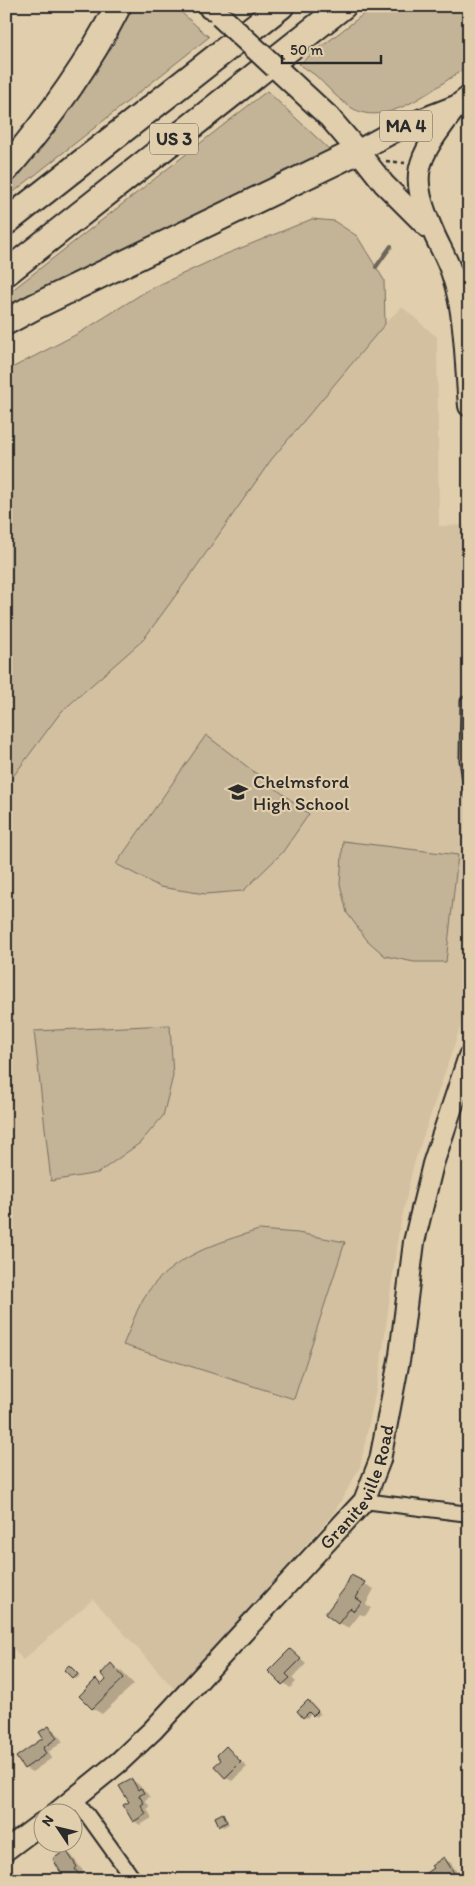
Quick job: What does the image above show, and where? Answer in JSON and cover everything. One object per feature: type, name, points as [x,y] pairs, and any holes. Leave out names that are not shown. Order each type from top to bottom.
[{"type":"highway","points":[[6,169],[60,102],[102,38],[118,6]]},
{"type":"highway","name":"US 3","points":[[6,222],[281,6]]},
{"type":"highway","name":"US 3","points":[[6,273],[343,6]]},
{"type":"highway","points":[[6,322],[358,151]]},
{"type":"main road","name":"MA 4","points":[[212,9],[329,117],[358,151],[398,129],[463,102]]},
{"type":"main road","points":[[463,102],[425,152],[418,174],[418,186],[423,207],[452,275],[462,335],[469,406]]},
{"type":"main road","points":[[358,151],[384,184],[434,234]]},
{"type":"main road","name":"Graniteville Road","points":[[68,1804],[154,1730],[364,1501],[382,1450],[400,1355],[414,1242],[433,1164],[469,1056]]},
{"type":"main road","points":[[6,1850],[32,1830]]},
{"type":"street","points":[[364,1501],[469,1514]]},
{"type":"street","points":[[75,1798],[134,1880]]},
{"type":"lane","points":[[469,700],[465,701],[464,760],[469,795]]},
{"type":"path","points":[[381,163],[388,160],[410,163]]},
{"type":"shaded area","points":[[130,6],[174,6],[209,37],[6,198],[6,182],[30,158]]},
{"type":"shaded area","points":[[374,6],[469,6],[469,65],[428,93],[397,109],[381,113],[366,113],[347,105],[315,75],[299,64]]},
{"type":"shaded area","points":[[267,91],[331,151],[71,275],[6,310],[6,295]]},
{"type":"shaded area","points":[[312,219],[334,221],[357,236],[384,280],[385,324],[271,460],[143,640],[61,712],[6,786],[6,371],[81,332],[148,290],[219,257]]},
{"type":"shaded area","name":"Chelmsford High School","points":[[402,307],[437,337],[439,526],[464,525],[469,584],[469,1001],[413,1167],[398,1236],[380,1370],[360,1467],[334,1513],[176,1691],[93,1599],[23,1660],[6,1640],[6,499],[305,398]]},
{"type":"shaded area","points":[[206,735],[309,814],[282,853],[243,891],[205,894],[160,887],[116,864]]},
{"type":"shaded area","points":[[343,841],[458,855],[446,962],[414,962],[385,956],[367,940],[347,913],[340,884]]},
{"type":"shaded area","points":[[170,1025],[173,1076],[163,1116],[140,1143],[98,1173],[51,1181],[34,1031]]},
{"type":"shaded area","points":[[259,1230],[298,1233],[345,1242],[294,1399],[123,1345],[143,1299],[165,1273],[194,1254],[227,1240]]},
{"type":"building","points":[[351,1575],[365,1582],[356,1598],[362,1602],[354,1611],[350,1608],[338,1624],[325,1614],[344,1589]]},
{"type":"building","points":[[290,1649],[301,1659],[286,1674],[290,1678],[282,1685],[268,1671]]},
{"type":"building","points":[[111,1663],[124,1678],[92,1709],[79,1696],[96,1679],[101,1685],[106,1680],[101,1674]]},
{"type":"building","points":[[69,1665],[78,1674],[73,1679],[64,1670]]},
{"type":"building","points":[[308,1700],[318,1711],[313,1716],[309,1712],[303,1718],[297,1711]]},
{"type":"building","points":[[49,1726],[57,1738],[43,1748],[46,1754],[24,1769],[16,1757],[43,1738],[39,1732]]},
{"type":"building","points":[[226,1746],[241,1762],[225,1778],[214,1766],[221,1760],[217,1755]]},
{"type":"building","points":[[132,1779],[138,1790],[141,1788],[144,1793],[139,1796],[144,1803],[141,1805],[146,1814],[133,1822],[123,1805],[129,1802],[119,1786]]},
{"type":"building","points":[[223,1813],[227,1822],[219,1826],[215,1817]]},
{"type":"building","points":[[60,1854],[69,1854],[77,1867],[75,1869],[79,1875],[82,1873],[86,1880],[65,1880],[53,1859]]},
{"type":"building","points":[[444,1857],[454,1873],[444,1880],[416,1880],[433,1868],[431,1866]]},
{"type":"waterway","points":[[376,267],[391,246]]},
{"type":"place","name":"Chelmsford High School","points":[[238,792]]}]
